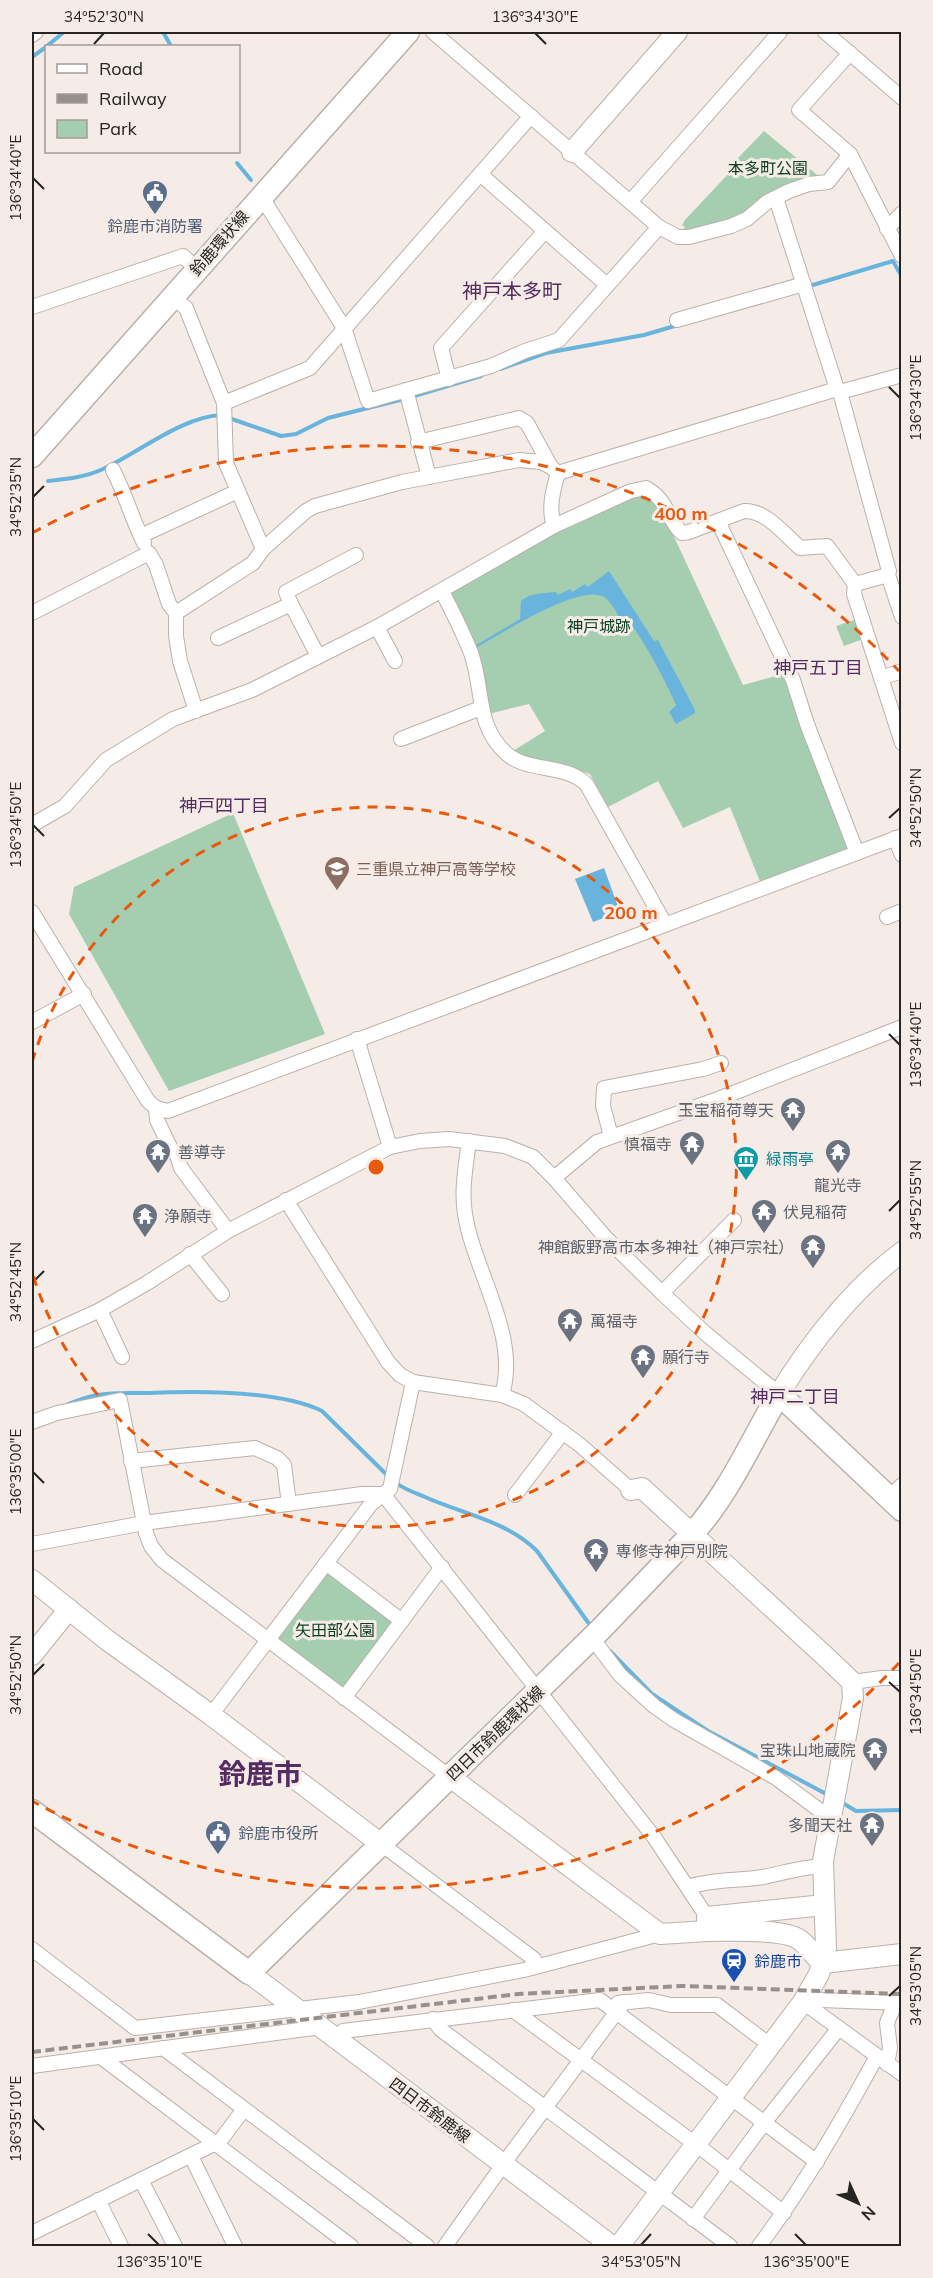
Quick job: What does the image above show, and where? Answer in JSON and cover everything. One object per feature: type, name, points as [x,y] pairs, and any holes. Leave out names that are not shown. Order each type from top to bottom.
[{"type":"main road","name":"鈴鹿環状線","points":[[32,456],[408,32]]},
{"type":"main road","points":[[779,1394],[897,1498]]},
{"type":"main road","name":"四日市鈴鹿環状線","points":[[249,1973],[595,1635],[706,1519],[779,1394]]},
{"type":"main road","points":[[32,1811],[249,1973]]},
{"type":"street","points":[[32,35],[36,32]]},
{"type":"street","points":[[433,32],[659,227],[678,237],[689,237],[731,226],[747,219],[776,198],[809,184],[828,182],[850,154]]},
{"type":"street","points":[[572,152],[677,32]]},
{"type":"street","points":[[630,202],[780,32]]},
{"type":"street","points":[[827,32],[902,98]]},
{"type":"street","points":[[850,54],[799,110],[850,154],[902,256]]},
{"type":"street","points":[[224,411],[310,368],[531,116]]},
{"type":"street","points":[[480,174],[608,285]]},
{"type":"street","points":[[261,196],[345,328],[368,401],[407,395],[560,340],[659,227]]},
{"type":"street","points":[[776,198],[839,391],[889,571],[888,575],[899,601],[902,617]]},
{"type":"street","points":[[887,229],[902,213]]},
{"type":"street","points":[[449,379],[441,348],[545,231]]},
{"type":"street","points":[[32,307],[183,256],[197,269]]},
{"type":"street","points":[[677,320],[805,287]]},
{"type":"street","points":[[172,297],[186,308],[224,411],[226,463],[263,549]]},
{"type":"street","points":[[176,613],[253,563],[263,549],[306,511],[315,506],[391,484],[519,460],[541,462],[555,470],[902,375]]},
{"type":"street","points":[[407,395],[429,477]]},
{"type":"street","points":[[418,442],[519,418],[527,423],[555,470],[552,498],[554,526]]},
{"type":"street","points":[[113,470],[124,491],[129,513],[156,565],[169,604],[176,613],[176,636],[180,661],[196,711]]},
{"type":"street","points":[[32,825],[65,806],[105,760],[172,719],[252,690],[376,627],[554,526],[631,491],[646,488],[661,499],[682,533],[744,511],[752,511],[762,514],[800,548],[827,546],[855,584],[854,594],[902,743]]},
{"type":"street","points":[[145,534],[238,491]]},
{"type":"street","points":[[718,521],[793,680],[807,724],[857,853]]},
{"type":"street","points":[[32,613],[149,553]]},
{"type":"street","points":[[318,656],[286,592],[356,555]]},
{"type":"street","points":[[855,584],[888,575]]},
{"type":"street","points":[[442,591],[471,652],[480,687],[481,708],[493,736],[509,756],[518,762],[569,773],[580,778],[587,785],[665,924]]},
{"type":"street","points":[[218,638],[291,604]]},
{"type":"street","points":[[376,627],[395,661]]},
{"type":"street","points":[[881,678],[902,671]]},
{"type":"street","points":[[401,739],[481,708]]},
{"type":"street","points":[[32,912],[148,1101],[156,1108],[168,1111],[898,837],[902,855]]},
{"type":"street","points":[[887,917],[902,911]]},
{"type":"street","points":[[32,1022],[84,994]]},
{"type":"street","points":[[554,1178],[589,1147],[611,1136],[718,1100],[902,1027]]},
{"type":"street","points":[[357,1039],[390,1147]]},
{"type":"street","points":[[611,1136],[603,1106],[604,1088],[703,1069],[721,1063]]},
{"type":"street","points":[[156,1108],[157,1120],[172,1151],[176,1152],[181,1168],[228,1231]]},
{"type":"street","points":[[32,1341],[100,1310],[228,1231],[286,1200],[390,1147],[420,1141],[469,1141],[505,1146],[533,1157],[606,1238],[662,1293],[705,1333],[779,1394],[798,1364],[836,1315],[882,1267],[901,1255]]},
{"type":"street","points":[[469,1141],[463,1189],[465,1215],[497,1314],[507,1366],[506,1384],[502,1395]]},
{"type":"street","points":[[286,1200],[388,1362],[400,1375],[413,1382],[502,1395],[524,1404],[563,1432],[631,1490],[642,1488],[852,1682],[853,1698],[823,1866],[826,1948],[823,1963],[805,1999],[619,2247]]},
{"type":"street","points":[[662,1293],[734,1220]]},
{"type":"street","points":[[190,1254],[222,1294]]},
{"type":"street","points":[[100,1310],[122,1357]]},
{"type":"street","points":[[211,1715],[371,1504],[386,1491],[394,1472],[413,1382]]},
{"type":"street","points":[[32,1422],[57,1413],[120,1400],[144,1523],[152,1546],[162,1560],[660,1934]]},
{"type":"street","points":[[515,1495],[563,1432]]},
{"type":"street","points":[[131,1461],[255,1448],[277,1458],[284,1465],[289,1504]]},
{"type":"street","points":[[32,1544],[144,1523],[386,1491]]},
{"type":"street","points":[[386,1491],[442,1568],[654,1837],[688,1887],[707,1924]]},
{"type":"street","points":[[326,1563],[402,1621]]},
{"type":"street","points":[[344,1698],[442,1568]]},
{"type":"street","points":[[32,1580],[107,1640],[211,1715],[534,1959],[535,1966]]},
{"type":"street","points":[[32,1655],[69,1609]]},
{"type":"street","points":[[595,1635],[620,1675],[654,1706],[674,1720],[776,1778],[831,1814]]},
{"type":"street","points":[[852,1682],[902,1678]]},
{"type":"street","points":[[688,1887],[703,1882],[761,1877],[823,1866]]},
{"type":"street","points":[[32,1952],[135,2028],[359,2002],[483,1979],[707,1924],[824,1905]]},
{"type":"street","points":[[707,1924],[786,1933],[800,1940],[823,1963],[902,1954]]},
{"type":"street","name":"四日市鈴鹿線","points":[[249,1973],[612,2247]]},
{"type":"street","points":[[759,2247],[784,2213],[890,2048],[886,2023],[898,2003],[805,1999]]},
{"type":"street","points":[[805,1999],[839,2028],[902,2074]]},
{"type":"street","points":[[32,2066],[163,2048],[328,2033],[600,2000],[616,2006],[730,2098],[817,2162]]},
{"type":"street","points":[[445,2247],[581,2059],[616,2006],[649,2000],[671,2005],[717,2005],[770,2045]]},
{"type":"street","points":[[513,2010],[784,2213]]},
{"type":"street","points":[[433,2019],[440,2029],[730,2247]]},
{"type":"street","points":[[693,2219],[764,2123],[839,2028]]},
{"type":"street","points":[[163,2048],[427,2247]]},
{"type":"street","points":[[101,2057],[351,2247]]},
{"type":"street","points":[[32,2233],[220,2141],[244,2109]]},
{"type":"street","points":[[191,2156],[235,2247]]},
{"type":"street","points":[[141,2180],[175,2246]]},
{"type":"street","points":[[98,2200],[121,2247]]},
{"type":"green space","name":"本多町公園","points":[[764,131],[822,179],[730,223],[681,232],[685,227],[682,225],[685,220],[730,172],[735,173],[740,169],[738,158]]},
{"type":"green space","name":"神戸城跡","points":[[644,492],[656,498],[743,685],[786,673],[850,843],[847,852],[761,884],[730,807],[683,828],[658,781],[608,807],[590,774],[563,765],[524,757],[513,751],[545,731],[529,704],[488,714],[450,589],[555,531]]},
{"type":"green space","points":[[857,619],[863,639],[844,646],[836,626]]},
{"type":"green space","points":[[233,813],[325,1034],[169,1091],[69,914],[74,887]]},
{"type":"green space","name":"矢田部公園","points":[[331,1572],[392,1619],[392,1624],[345,1687],[340,1688],[278,1641],[277,1636],[325,1573]]},
{"type":"water","points":[[609,571],[654,641],[658,640],[695,710],[695,713],[676,724],[669,712],[676,705],[654,662],[629,621],[623,623],[604,597],[593,594],[559,603],[474,649],[473,647],[520,619],[521,601],[525,598],[542,593],[556,592],[558,595],[570,589],[572,592],[585,584],[588,587]]},
{"type":"water","points":[[604,868],[620,912],[593,922],[575,879]]},
{"type":"waterway","points":[[48,45],[64,32]]},
{"type":"waterway","points":[[163,32],[170,45]]},
{"type":"waterway","points":[[32,57],[45,48]]},
{"type":"waterway","points":[[237,163],[251,180]]},
{"type":"waterway","points":[[806,287],[893,261],[902,277]]},
{"type":"waterway","points":[[500,369],[546,353],[644,335],[678,325]]},
{"type":"waterway","points":[[411,397],[481,376]]},
{"type":"waterway","points":[[229,418],[281,436],[296,434],[328,418],[404,399]]},
{"type":"waterway","points":[[48,481],[97,472],[176,428],[207,417],[222,415]]},
{"type":"waterway","points":[[66,1405],[93,1396],[116,1393],[213,1392],[284,1399],[322,1411],[390,1478]]},
{"type":"waterway","points":[[396,1483],[439,1503],[498,1525],[525,1541],[537,1551],[592,1628]]},
{"type":"waterway","points":[[610,1651],[652,1694],[708,1731],[830,1796]]},
{"type":"waterway","points":[[841,1802],[856,1811],[902,1810]]},
{"type":"railway","points":[[32,2052],[518,1994],[682,1986],[902,1994]]},
{"type":"place","name":"鈴鹿市消防署","points":[[155,216]]},
{"type":"place","name":"三重県立神戸高等学校","points":[[337,892]]},
{"type":"place","name":"玉宝稲荷尊天","points":[[793,1133]]},
{"type":"place","name":"慎福寺","points":[[692,1167]]},
{"type":"place","name":"善導寺","points":[[158,1175]]},
{"type":"place","name":"龍光寺","points":[[838,1175]]},
{"type":"place","name":"緑雨亭","points":[[746,1182]]},
{"type":"place","name":"伏見稲荷","points":[[764,1235]]},
{"type":"place","name":"浄願寺","points":[[145,1239]]},
{"type":"place","name":"神館飯野高市本多神社（神戸宗社）","points":[[813,1270]]},
{"type":"place","name":"萬福寺","points":[[570,1344]]},
{"type":"place","name":"願行寺","points":[[643,1380]]},
{"type":"place","name":"専修寺神戸別院","points":[[596,1574]]},
{"type":"place","name":"宝珠山地蔵院","points":[[875,1773]]},
{"type":"place","name":"多聞天社","points":[[872,1848]]},
{"type":"place","name":"鈴鹿市役所","points":[[218,1856]]},
{"type":"place","name":"鈴鹿市","points":[[734,1984]]},
{"type":"district","name":"神戸本多町","points":[[512,291]]},
{"type":"district","name":"神戸五丁目","points":[[818,668]]},
{"type":"district","name":"神戸四丁目","points":[[224,806]]},
{"type":"district","name":"神戸二丁目","points":[[795,1397]]},
{"type":"district","name":"鈴鹿市","points":[[260,1774]]}]
